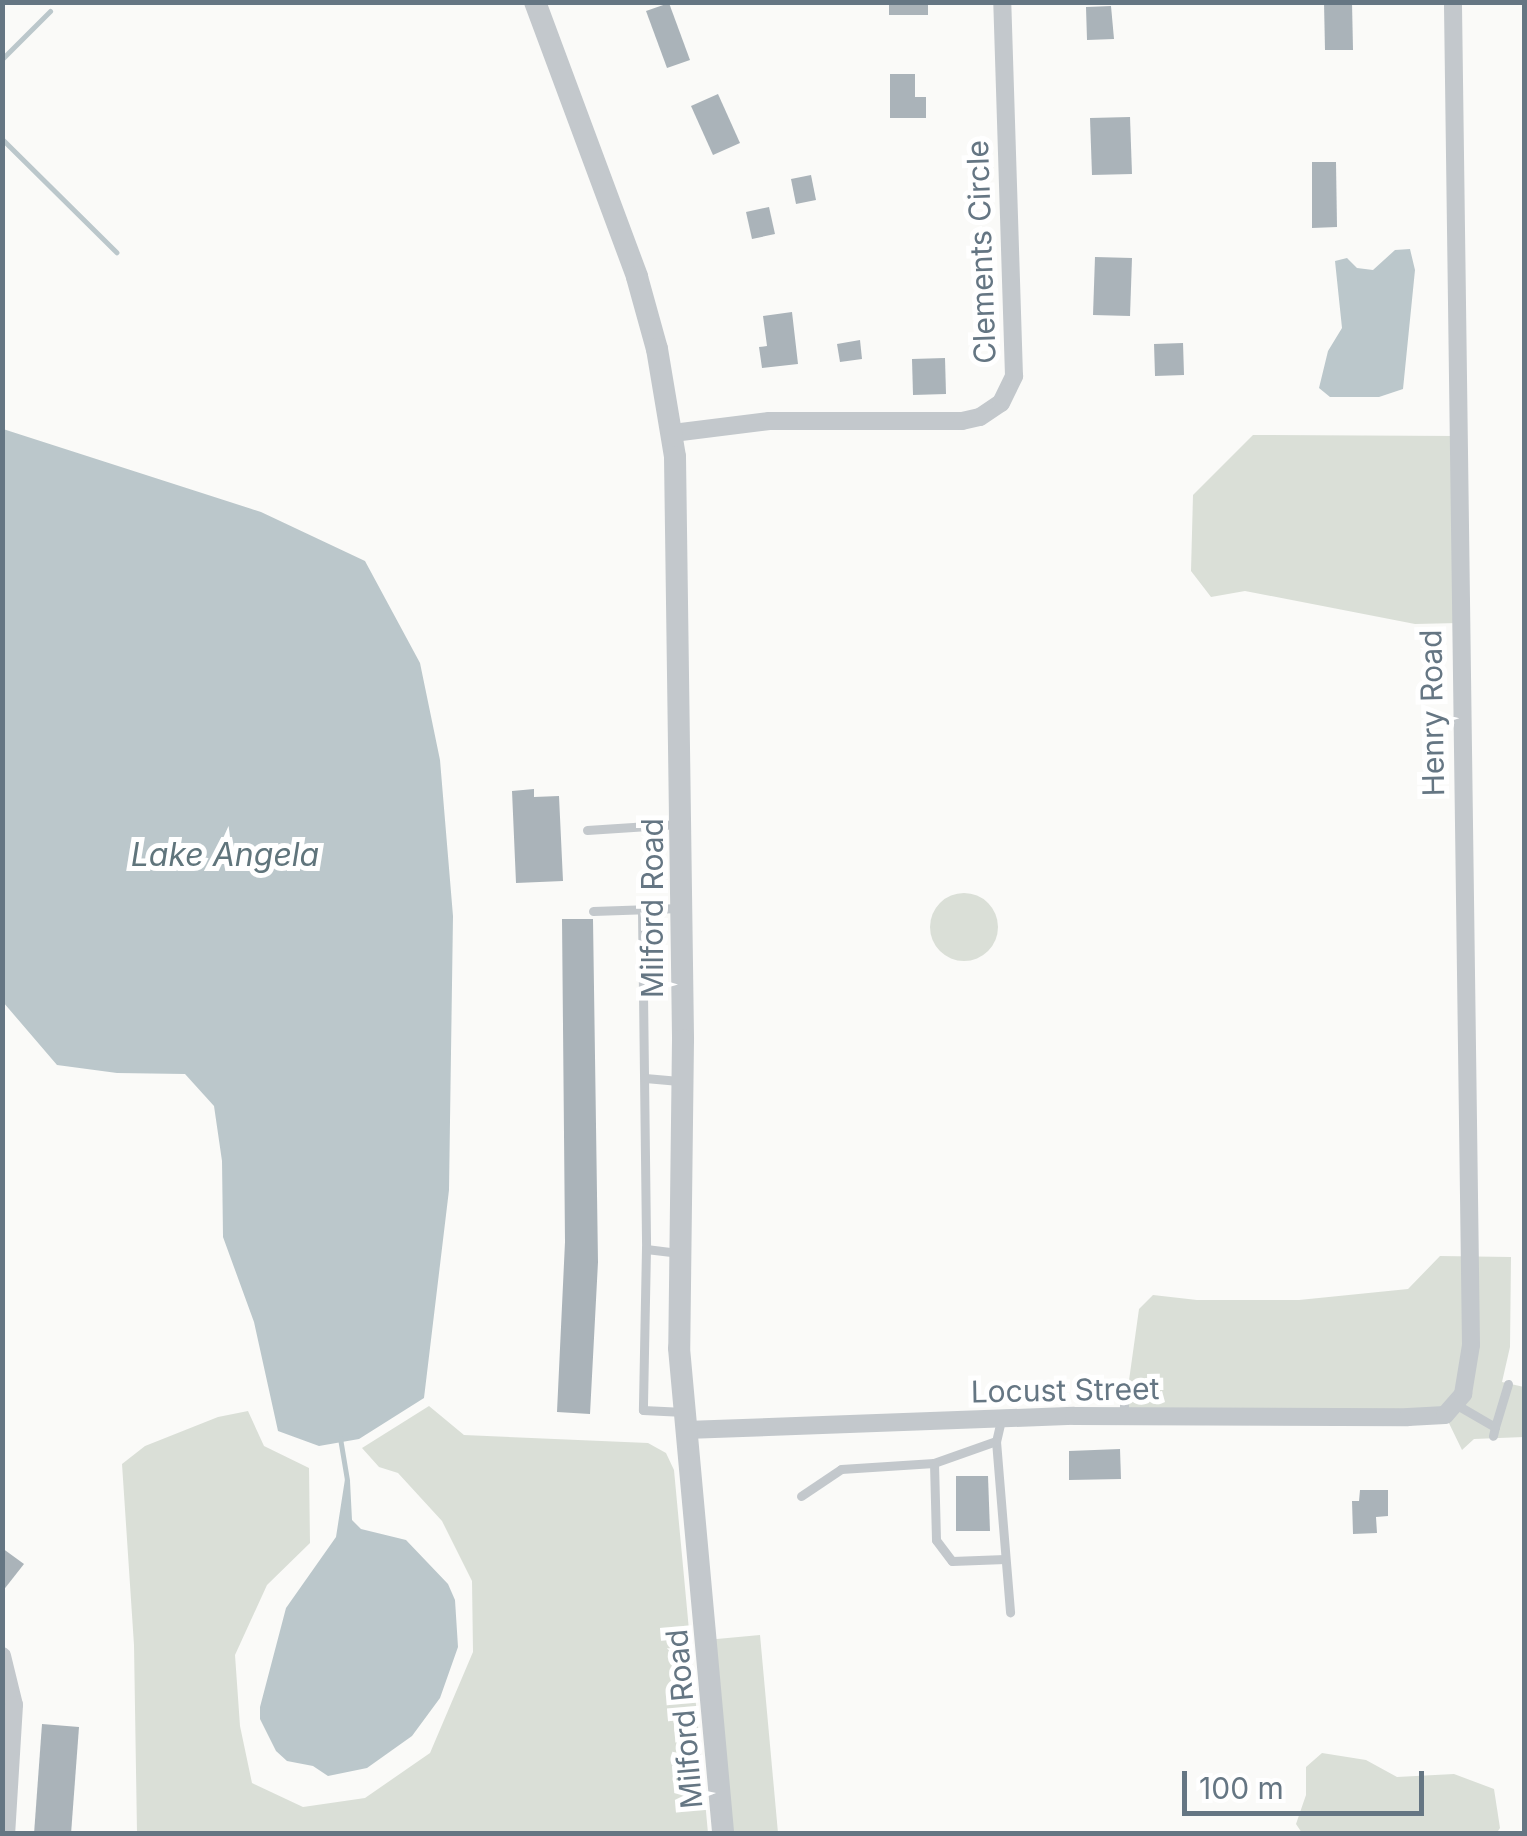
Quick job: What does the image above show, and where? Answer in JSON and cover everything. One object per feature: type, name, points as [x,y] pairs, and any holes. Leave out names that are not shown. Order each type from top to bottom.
[{"type":"street","name":"Milford Road","points":[[535,2],[637,276],[657,349],[673,433],[679,511],[683,1082],[680,1253],[685,1421],[723,1834]]},
{"type":"street","name":"Clements Circle","points":[[673,433],[769,421],[962,421],[980,417],[1002,403],[1014,376],[1002,2]]},
{"type":"street","name":"Henry Road","points":[[1451,1410],[1467,1381],[1471,1345],[1453,2]]},
{"type":"street","name":"Locust Street","points":[[685,1421],[1451,1410]]},
{"type":"street","points":[[2,1656],[14,1705],[7,1745],[6,1834]]},
{"type":"lane","points":[[588,830],[682,824]]},
{"type":"lane","points":[[593,911],[682,907]]},
{"type":"lane","points":[[642,911],[646,1248],[643,1410],[685,1421]]},
{"type":"lane","points":[[645,1078],[683,1082]]},
{"type":"lane","points":[[646,1248],[680,1253]]},
{"type":"lane","points":[[1451,1410],[1494,1431],[1508,1384]]},
{"type":"lane","points":[[1124,1391],[1124,1416]]},
{"type":"lane","points":[[1002,1418],[996,1441],[1010,1612]]},
{"type":"lane","points":[[801,1496],[840,1470],[934,1463],[996,1441]]},
{"type":"lane","points":[[934,1463],[936,1540],[952,1561],[1006,1558]]},
{"type":"shaded area","points":[[1253,435],[1457,436],[1459,623],[1415,624],[1245,591],[1211,597],[1191,571],[1193,495]]},
{"type":"shaded area","points":[[964,893],[988,903],[998,927],[988,951],[964,961],[940,951],[930,927],[940,903]]},
{"type":"shaded area","points":[[1440,1256],[1511,1257],[1510,1347],[1502,1382],[1524,1387],[1524,1437],[1474,1439],[1462,1450],[1445,1415],[1124,1416],[1139,1309],[1153,1295],[1197,1300],[1299,1300],[1408,1289]]},
{"type":"shaded area","points":[[429,1406],[464,1435],[648,1443],[666,1453],[674,1470],[708,1833],[137,1833],[134,1645],[122,1464],[145,1446],[218,1417],[248,1411],[264,1446],[309,1468],[310,1543],[267,1585],[235,1655],[240,1726],[252,1783],[303,1807],[365,1798],[430,1753],[473,1652],[472,1581],[442,1521],[398,1473],[379,1467],[362,1448]]},
{"type":"shaded area","points":[[760,1635],[778,1833],[723,1833],[706,1640]]},
{"type":"shaded area","points":[[1322,1753],[1366,1760],[1397,1777],[1454,1774],[1494,1789],[1500,1828],[1496,1834],[1302,1833],[1296,1824],[1306,1795],[1306,1767]]},
{"type":"water","points":[[1410,249],[1415,270],[1403,389],[1379,397],[1330,397],[1319,388],[1328,351],[1342,328],[1335,261],[1347,258],[1357,268],[1373,270],[1395,250]]},
{"type":"water","name":"Lake Angela","points":[[3,429],[261,512],[365,561],[420,663],[440,760],[453,916],[449,1190],[424,1398],[359,1439],[319,1446],[278,1431],[254,1322],[223,1237],[222,1161],[214,1106],[185,1074],[117,1073],[57,1065],[3,1002]]},
{"type":"water","points":[[345,1479],[350,1481],[352,1520],[361,1529],[406,1540],[448,1584],[455,1600],[458,1647],[440,1698],[412,1736],[367,1768],[328,1776],[313,1766],[287,1761],[276,1751],[260,1719],[260,1707],[286,1608],[336,1537]]},
{"type":"building","points":[[889,2],[928,2],[928,15],[889,15]]},
{"type":"building","points":[[1324,2],[1352,2],[1353,50],[1325,50]]},
{"type":"building","points":[[669,3],[690,60],[667,68],[646,11]]},
{"type":"building","points":[[1111,6],[1114,39],[1087,40],[1086,7]]},
{"type":"building","points":[[890,74],[915,74],[915,97],[926,97],[926,118],[890,118]]},
{"type":"building","points":[[718,94],[740,143],[713,155],[691,106]]},
{"type":"building","points":[[1130,117],[1132,174],[1092,175],[1090,118]]},
{"type":"building","points":[[1312,162],[1336,162],[1337,227],[1312,228]]},
{"type":"building","points":[[811,175],[816,200],[796,204],[791,179]]},
{"type":"building","points":[[769,207],[775,234],[752,239],[746,212]]},
{"type":"building","points":[[1095,257],[1132,258],[1130,316],[1093,315]]},
{"type":"building","points":[[792,312],[798,364],[762,368],[759,347],[767,346],[763,316]]},
{"type":"building","points":[[860,340],[862,359],[840,362],[837,344]]},
{"type":"building","points":[[1183,343],[1184,375],[1155,376],[1154,344]]},
{"type":"building","points":[[945,358],[946,394],[913,395],[912,359]]},
{"type":"building","points":[[534,789],[534,797],[559,796],[563,881],[516,883],[512,791]]},
{"type":"building","points":[[562,919],[593,919],[598,1262],[590,1414],[557,1412],[565,1242]]},
{"type":"building","points":[[1120,1449],[1121,1479],[1069,1480],[1069,1451]]},
{"type":"building","points":[[956,1476],[988,1476],[990,1531],[956,1531]]},
{"type":"building","points":[[1360,1490],[1388,1490],[1388,1516],[1376,1517],[1377,1533],[1353,1534],[1352,1501],[1359,1501]]},
{"type":"building","points":[[2,1548],[24,1564],[2,1592]]},
{"type":"building","points":[[42,1724],[79,1727],[71,1834],[34,1834]]},
{"type":"waterway","points":[[2,59],[50,11]]},
{"type":"waterway","points":[[2,139],[116,252]]},
{"type":"waterway","points":[[340,1438],[347,1480]]}]
